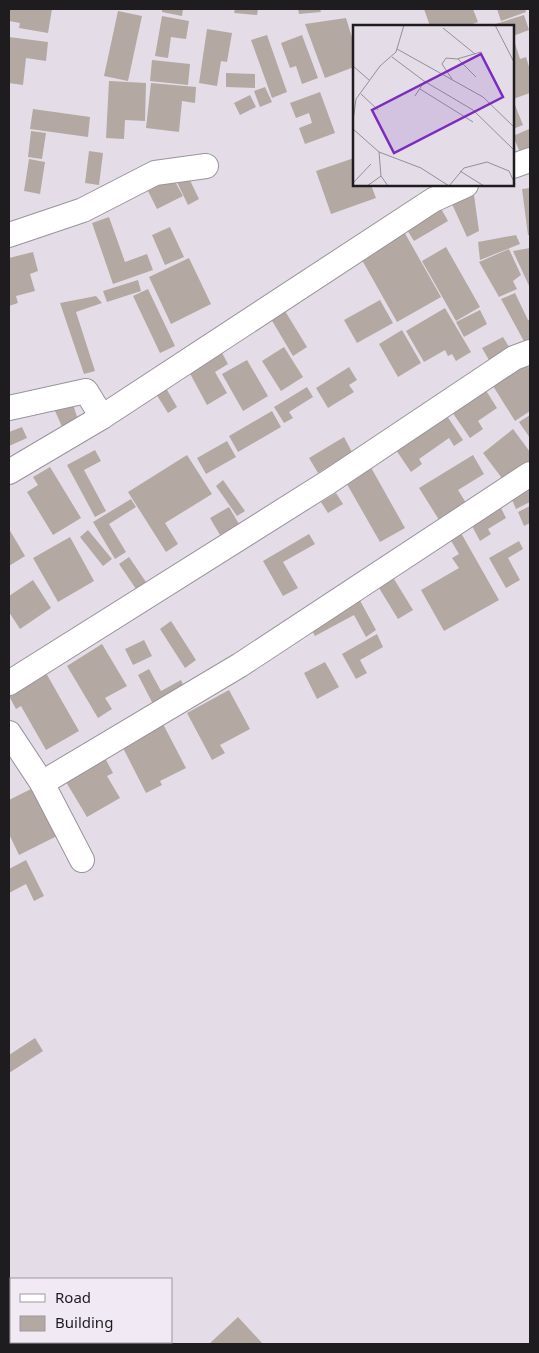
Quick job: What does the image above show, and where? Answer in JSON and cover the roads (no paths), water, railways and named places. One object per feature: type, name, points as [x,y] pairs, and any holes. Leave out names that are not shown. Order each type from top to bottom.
[{"type":"street","points":[[514,166],[530,160]]},
{"type":"street","points":[[9,235],[83,210],[155,173],[206,166]]},
{"type":"street","points":[[9,472],[102,417],[433,200],[464,186]]},
{"type":"street","points":[[9,683],[330,481],[514,358],[530,352]]},
{"type":"street","points":[[9,408],[86,391],[102,417]]},
{"type":"street","points":[[42,783],[240,665],[530,474]]},
{"type":"street","points":[[9,733],[42,783],[82,860]]}]
